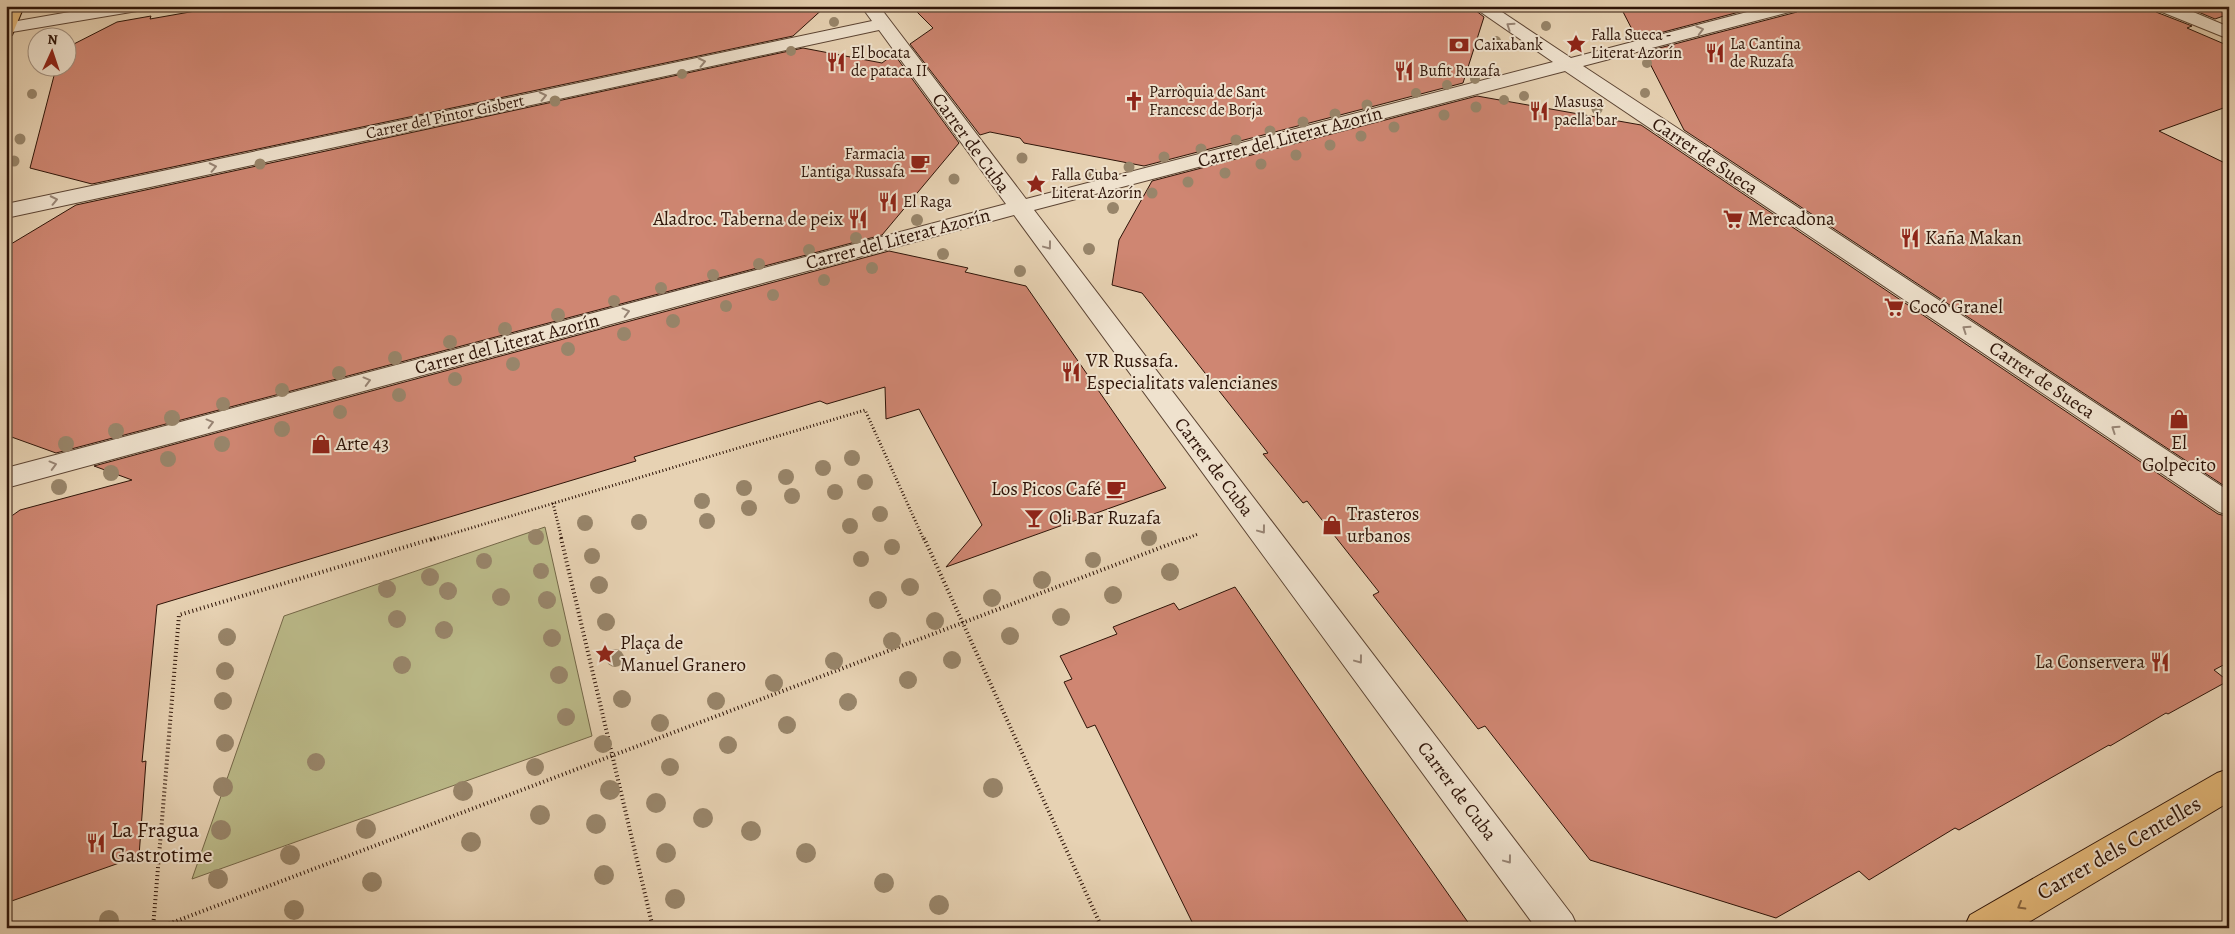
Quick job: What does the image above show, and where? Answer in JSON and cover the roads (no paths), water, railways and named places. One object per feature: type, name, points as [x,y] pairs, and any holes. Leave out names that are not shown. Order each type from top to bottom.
[{"type":"main road","points":[[7,30],[15,6]]},
{"type":"main road","name":"Carrer dels Centelles","points":[[1983,928],[2229,784]]},
{"type":"street","points":[[7,30],[137,6]]},
{"type":"street","name":"Carrer de Cuba","points":[[870,6],[1019,208],[1559,928]]},
{"type":"street","name":"Carrer de Sueca","points":[[1481,6],[2229,505]]},
{"type":"street","name":"Carrer del Literat Azorín","points":[[6,478],[1019,208],[1791,6]]},
{"type":"street","points":[[2163,6],[2229,34]]},
{"type":"street","name":"Carrer del Pintor Gisbert","points":[[6,211],[883,24]]},
{"type":"place","name":"Falla Sueca - Literat Azorín","points":[[1576,44]]},
{"type":"place","name":"Caixabank","points":[[1459,45]]},
{"type":"place","name":"La Cantina de Ruzafa","points":[[1715,53]]},
{"type":"place","name":"El bocata de pataca II","points":[[836,62]]},
{"type":"place","name":"Bufit Ruzafa","points":[[1404,71]]},
{"type":"place","name":"Parròquia de Sant Francesc de Borja","points":[[1134,101]]},
{"type":"place","name":"Masusa paella bar","points":[[1539,111]]},
{"type":"place","name":"Farmacia L'antiga Russafa","points":[[920,163]]},
{"type":"place","name":"Falla Cuba - Literat Azorín","points":[[1036,184]]},
{"type":"place","name":"El Raga","points":[[888,202]]},
{"type":"place","name":"Aladroc. Taberna de peix","points":[[858,219]]},
{"type":"place","name":"Mercadona","points":[[1733,219]]},
{"type":"place","name":"Kaña Makan","points":[[1910,238]]},
{"type":"place","name":"Cocó Granel","points":[[1894,307]]},
{"type":"place","name":"VR Russafa. Especialitats valencianes","points":[[1071,372]]},
{"type":"place","name":"El Golpecito","points":[[2179,419]]},
{"type":"place","name":"Arte 43","points":[[321,444]]},
{"type":"place","name":"Los Picos Café","points":[[1116,489]]},
{"type":"place","name":"Oli Bar Ruzafa","points":[[1034,518]]},
{"type":"place","name":"Trasteros urbanos","points":[[1332,525]]},
{"type":"place","name":"Plaça de Manuel Granero","points":[[605,654]]},
{"type":"place","name":"La Conservera","points":[[2160,662]]},
{"type":"place","name":"La Fragua Gastrotime","points":[[96,843]]}]
